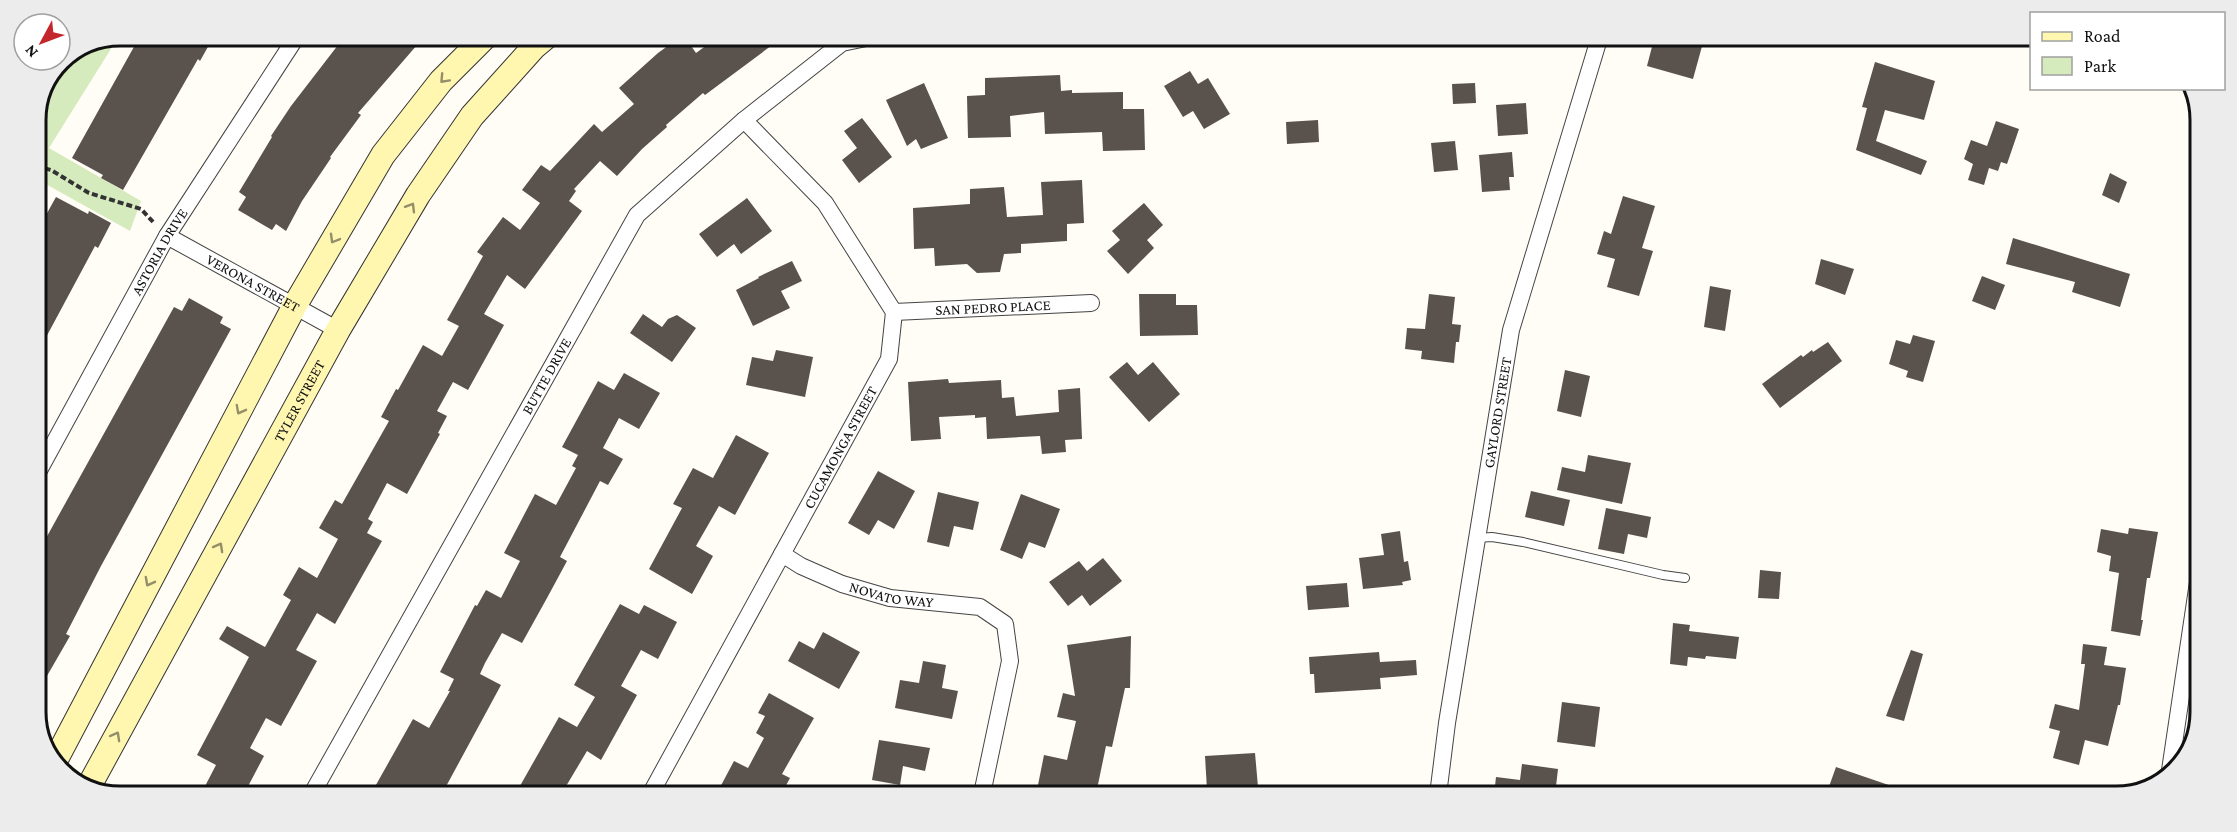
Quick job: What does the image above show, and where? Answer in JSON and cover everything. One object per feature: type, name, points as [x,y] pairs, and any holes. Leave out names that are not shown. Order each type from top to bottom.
[{"type":"main road","points":[[59,753],[295,305],[383,155],[441,81],[476,46]]},
{"type":"main road","name":"TYLER STREET","points":[[92,780],[338,330],[418,195],[472,116],[535,46]]},
{"type":"street","name":"ASTORIA DRIVE","points":[[47,457],[167,236],[290,46]]},
{"type":"street","name":"BUTTE DRIVE","points":[[316,786],[637,215],[744,120],[838,46]]},
{"type":"street","name":"GAYLORD STREET","points":[[1439,786],[1447,723],[1510,330],[1597,46]]},
{"type":"street","points":[[744,120],[825,203],[894,312]]},
{"type":"street","name":"VERONA STREET","points":[[167,236],[338,330]]},
{"type":"street","name":"SAN PEDRO PLACE","points":[[894,312],[1091,303]]},
{"type":"street","name":"CUCAMONGA STREET","points":[[655,786],[889,359],[894,312]]},
{"type":"street","name":"NOVATO WAY","points":[[782,554],[801,566],[842,584],[890,598],[980,607],[1005,624],[1010,661],[984,786]]},
{"type":"street","points":[[2171,761],[2190,636]]},
{"type":"lane","points":[[1477,538],[1492,537],[1522,542],[1663,575],[1685,578]]},
{"type":"path","points":[[46,169],[89,193],[141,209],[167,236]]},
{"type":"green space","points":[[112,47],[49,148],[141,201],[130,231],[46,184],[46,120],[52,92],[65,72],[72,72],[72,65],[79,59],[106,48]]},
{"type":"building","points":[[134,46],[208,46],[200,61],[198,59],[123,190],[101,178],[103,175],[72,158]]},
{"type":"building","points":[[337,46],[416,46],[358,113],[361,115],[330,157],[286,231],[276,224],[272,230],[238,210],[246,197],[239,192],[291,106]]},
{"type":"building","points":[[668,46],[691,46],[696,53],[706,46],[771,46],[705,95],[703,93],[666,125],[667,127],[617,176],[600,161],[574,189],[576,191],[569,201],[582,211],[525,289],[507,275],[484,314],[504,325],[468,390],[453,382],[437,411],[447,416],[438,433],[440,434],[407,494],[387,483],[368,519],[373,522],[367,533],[382,541],[335,624],[317,613],[296,650],[317,661],[281,726],[266,718],[250,748],[264,756],[248,786],[205,786],[216,765],[197,755],[249,657],[219,639],[227,626],[265,647],[291,600],[283,595],[299,567],[317,578],[338,539],[319,528],[335,500],[342,504],[389,421],[381,417],[423,345],[442,356],[459,326],[447,320],[483,256],[477,252],[503,217],[520,230],[540,203],[522,190],[541,165],[550,171],[594,124],[602,132],[634,104],[619,88]]},
{"type":"building","points":[[1652,46],[1702,46],[1693,79],[1647,66]]},
{"type":"building","points":[[1875,62],[1935,81],[1924,120],[1885,110],[1876,141],[1927,161],[1921,175],[1856,150],[1867,108],[1862,107]]},
{"type":"building","points":[[1190,71],[1198,84],[1208,78],[1230,114],[1204,129],[1193,111],[1183,117],[1164,86]]},
{"type":"building","points":[[1060,75],[1061,91],[1072,90],[1072,93],[1123,92],[1123,109],[1144,109],[1145,150],[1103,151],[1102,132],[1045,134],[1044,112],[1010,116],[1011,137],[968,138],[967,96],[985,95],[985,78]]},
{"type":"building","points":[[924,83],[948,138],[921,149],[916,139],[907,146],[886,100]]},
{"type":"building","points":[[1475,83],[1476,103],[1453,104],[1452,84]]},
{"type":"building","points":[[1526,103],[1528,134],[1498,136],[1496,105]]},
{"type":"building","points":[[862,118],[892,157],[859,183],[842,160],[857,148],[844,131]]},
{"type":"building","points":[[1318,120],[1319,142],[1287,144],[1286,122]]},
{"type":"building","points":[[1996,121],[2019,129],[2007,164],[2001,162],[1998,171],[1989,168],[1984,185],[1968,180],[1973,164],[1964,159],[1971,140],[1987,146]]},
{"type":"building","points":[[1455,141],[1458,170],[1434,172],[1431,143]]},
{"type":"building","points":[[1512,152],[1514,177],[1509,177],[1510,190],[1482,192],[1479,155]]},
{"type":"building","points":[[2110,173],[2127,182],[2119,203],[2102,195]]},
{"type":"building","points":[[1082,180],[1084,223],[1067,224],[1067,241],[1021,244],[1021,253],[1004,254],[1000,272],[977,273],[967,264],[935,266],[934,248],[914,249],[913,208],[970,204],[970,189],[1004,187],[1007,217],[1043,215],[1041,182]]},
{"type":"building","points":[[1623,196],[1655,206],[1642,248],[1653,251],[1639,296],[1607,287],[1615,259],[1597,254],[1604,231],[1611,234]]},
{"type":"building","points":[[56,197],[111,223],[98,248],[95,246],[46,337],[46,215]]},
{"type":"building","points":[[747,198],[772,231],[741,254],[734,244],[717,257],[699,234]]},
{"type":"building","points":[[1144,203],[1163,225],[1147,240],[1154,248],[1128,274],[1107,251],[1120,240],[1112,231]]},
{"type":"building","points":[[2013,238],[2130,274],[2120,307],[2072,292],[2075,282],[2006,264]]},
{"type":"building","points":[[1821,259],[1854,269],[1845,295],[1815,284]]},
{"type":"building","points":[[792,261],[802,281],[781,291],[790,308],[753,326],[736,290]]},
{"type":"building","points":[[1982,276],[2005,285],[1995,310],[1972,301]]},
{"type":"building","points":[[1710,286],[1731,290],[1725,331],[1704,327]]},
{"type":"building","points":[[1139,294],[1176,294],[1176,305],[1197,305],[1198,335],[1140,336]]},
{"type":"building","points":[[1429,294],[1455,297],[1452,324],[1461,325],[1459,342],[1456,342],[1454,363],[1421,359],[1422,351],[1405,349],[1407,328],[1425,329]]},
{"type":"building","points":[[189,298],[223,317],[220,323],[231,329],[101,566],[66,634],[70,636],[47,676],[47,537],[174,307],[182,311]]},
{"type":"building","points":[[643,314],[662,327],[668,319],[677,315],[696,328],[672,362],[630,333]]},
{"type":"building","points":[[1913,335],[1935,341],[1923,382],[1906,377],[1908,371],[1889,364],[1896,340],[1910,344]]},
{"type":"building","points":[[1828,342],[1842,361],[1780,408],[1762,384],[1801,355],[1803,357]]},
{"type":"building","points":[[776,350],[813,357],[805,397],[746,385],[752,357],[773,361]]},
{"type":"building","points":[[1127,362],[1138,375],[1153,362],[1180,394],[1149,422],[1109,377]]},
{"type":"building","points":[[1565,370],[1590,376],[1581,417],[1557,411]]},
{"type":"building","points":[[624,373],[660,393],[639,429],[619,418],[603,448],[623,459],[608,485],[600,481],[560,557],[567,561],[547,598],[522,643],[502,633],[485,663],[480,674],[501,685],[446,786],[375,786],[413,719],[429,728],[450,691],[448,691],[454,679],[440,672],[475,605],[477,606],[486,590],[501,598],[520,561],[504,553],[535,494],[556,505],[576,468],[572,466],[578,455],[562,447],[598,381],[614,390]]},
{"type":"building","points":[[948,379],[949,383],[1001,380],[1002,398],[1014,397],[1016,416],[1059,412],[1058,390],[1080,388],[1082,439],[1065,440],[1066,452],[1042,454],[1040,436],[987,439],[986,417],[975,418],[975,415],[939,417],[941,439],[911,441],[908,382]]},
{"type":"building","points":[[736,435],[769,453],[735,515],[719,506],[696,546],[713,556],[692,594],[649,569],[682,508],[673,504],[693,468],[713,478]]},
{"type":"building","points":[[1588,455],[1631,463],[1622,504],[1557,490],[1562,467],[1585,472]]},
{"type":"building","points":[[878,471],[915,491],[894,529],[878,520],[869,535],[848,523]]},
{"type":"building","points":[[1531,491],[1570,500],[1564,526],[1525,517]]},
{"type":"building","points":[[938,492],[979,502],[973,530],[954,526],[949,547],[927,542]]},
{"type":"building","points":[[1021,494],[1060,509],[1045,548],[1029,542],[1022,559],[1000,550]]},
{"type":"building","points":[[1606,508],[1651,517],[1647,538],[1628,534],[1624,554],[1598,549]]},
{"type":"building","points":[[2129,528],[2158,532],[2150,578],[2147,578],[2140,636],[2111,631],[2119,573],[2109,571],[2111,556],[2097,552],[2101,529],[2128,534]]},
{"type":"building","points":[[1400,531],[1404,562],[1408,561],[1411,580],[1402,582],[1403,585],[1363,589],[1359,558],[1384,555],[1381,534]]},
{"type":"building","points":[[1103,558],[1122,581],[1090,606],[1082,595],[1068,606],[1049,582],[1079,561],[1087,571]]},
{"type":"building","points":[[1760,570],[1781,572],[1779,599],[1758,598]]},
{"type":"building","points":[[1347,583],[1349,607],[1308,610],[1306,586]]},
{"type":"building","points":[[620,604],[639,614],[644,605],[677,622],[658,659],[641,650],[621,686],[637,695],[601,760],[587,751],[566,786],[520,786],[559,717],[577,727],[595,697],[574,685]]},
{"type":"building","points":[[1673,623],[1690,625],[1689,631],[1739,637],[1736,659],[1688,657],[1687,666],[1670,664]]},
{"type":"building","points":[[823,632],[860,652],[839,689],[788,661],[799,641],[814,649]]},
{"type":"building","points":[[1131,636],[1130,688],[1125,688],[1112,747],[1106,746],[1098,786],[1038,785],[1044,755],[1067,760],[1076,721],[1057,717],[1063,693],[1075,696],[1067,645]]},
{"type":"building","points":[[2083,644],[2107,647],[2104,665],[2126,668],[2120,705],[2118,705],[2108,746],[2085,740],[2079,765],[2053,758],[2060,731],[2049,728],[2055,704],[2079,710],[2085,664],[2081,664]]},
{"type":"building","points":[[1911,650],[1923,654],[1904,721],[1886,716]]},
{"type":"building","points":[[1379,652],[1380,662],[1416,660],[1417,675],[1380,678],[1381,689],[1315,693],[1314,674],[1310,674],[1309,657]]},
{"type":"building","points":[[923,661],[946,665],[942,688],[958,691],[952,719],[895,708],[900,680],[919,683]]},
{"type":"building","points":[[769,693],[814,718],[782,774],[790,778],[786,786],[721,786],[734,761],[748,768],[764,738],[756,733],[765,716],[758,713]]},
{"type":"building","points":[[1562,702],[1600,707],[1595,747],[1557,742]]},
{"type":"building","points":[[879,740],[930,748],[925,771],[903,766],[900,785],[872,780]]},
{"type":"building","points":[[1255,753],[1258,786],[1207,786],[1205,756]]},
{"type":"building","points":[[1522,764],[1558,769],[1556,786],[1495,786],[1496,777],[1520,780]]},
{"type":"building","points":[[1836,767],[1892,786],[1829,786]]}]
